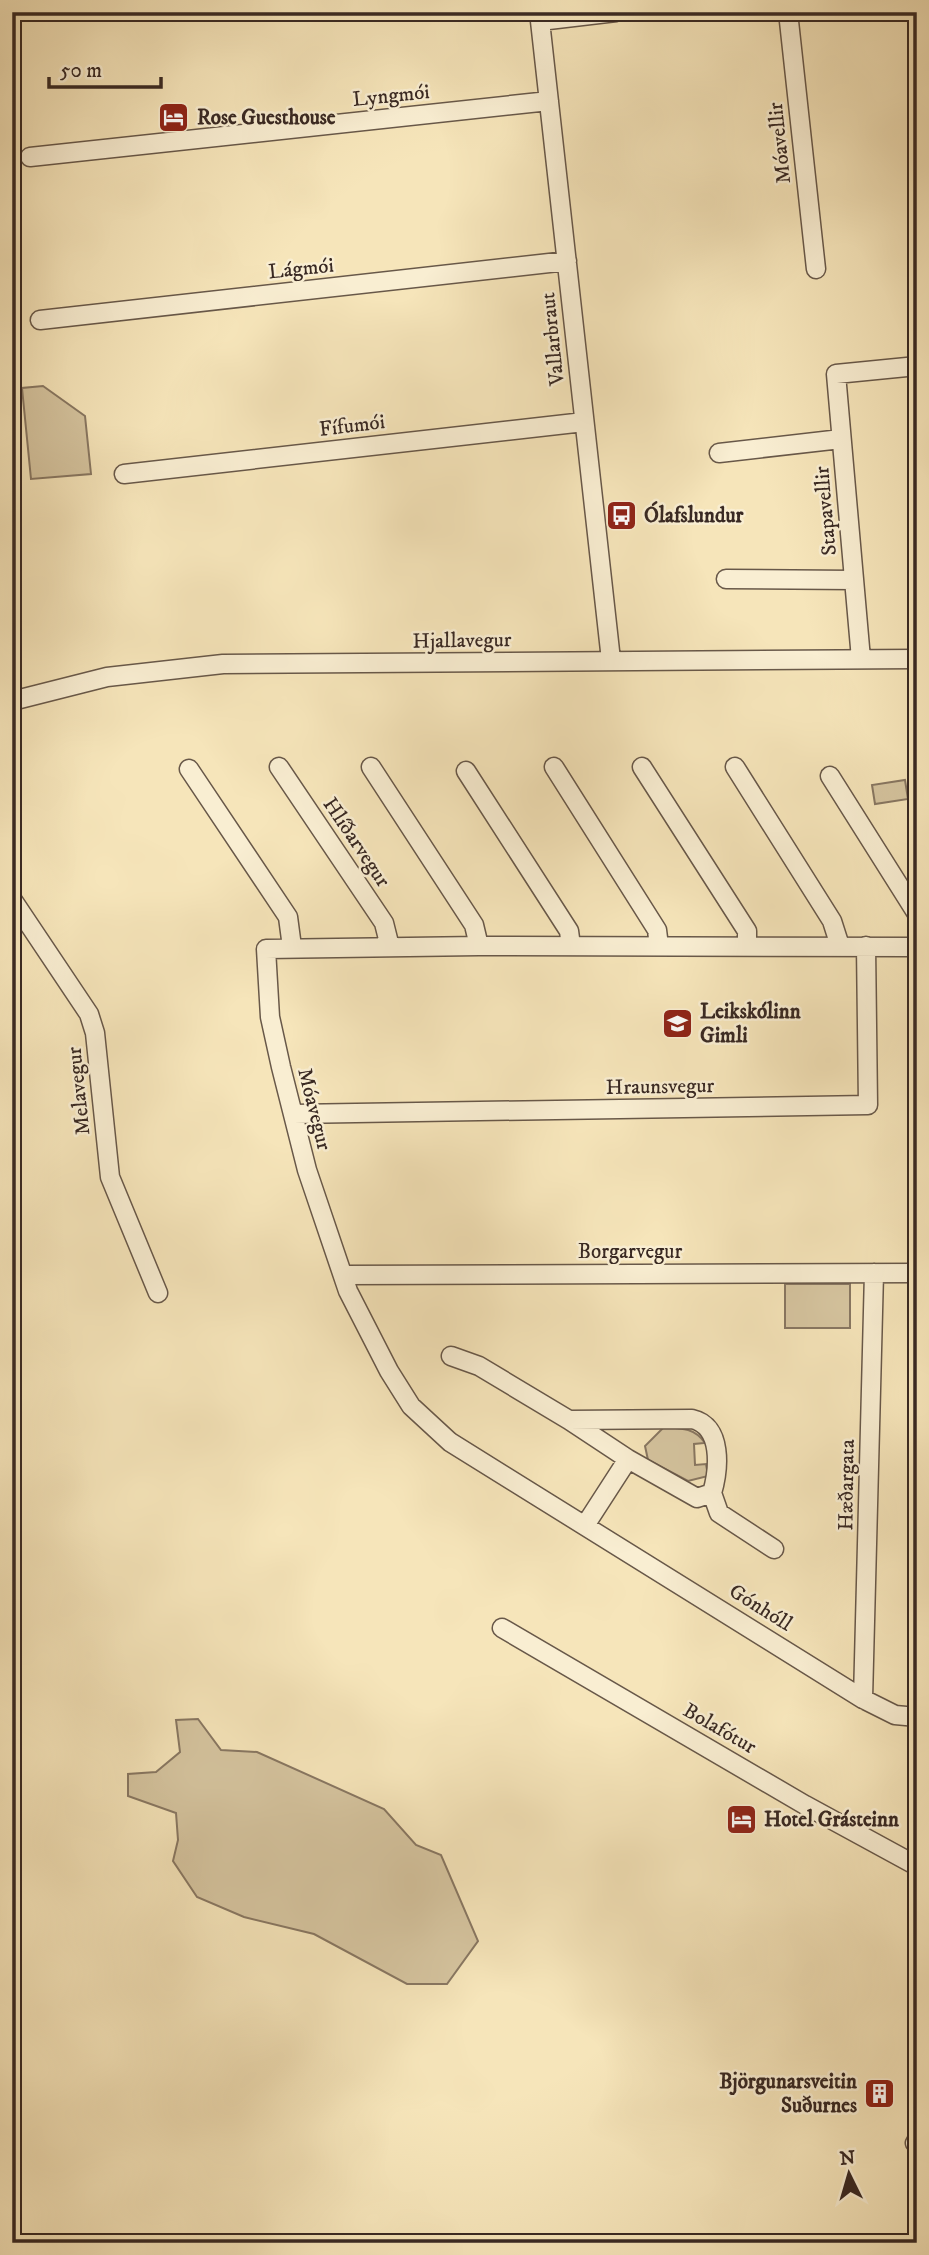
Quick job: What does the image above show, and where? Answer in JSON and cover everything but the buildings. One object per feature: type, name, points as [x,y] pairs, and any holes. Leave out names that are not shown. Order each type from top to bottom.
[{"type":"street","points":[[539,17],[616,12]]},
{"type":"street","name":"Móavellir","points":[[788,12],[816,270]]},
{"type":"street","name":"Vallarbraut","points":[[539,17],[611,660]]},
{"type":"street","name":"Lyngmói","points":[[30,157],[549,101]]},
{"type":"street","name":"Lágmói","points":[[40,320],[566,261]]},
{"type":"street","name":"Stapavellir","points":[[860,659],[836,374],[917,366]]},
{"type":"street","name":"Fífumói","points":[[124,474],[584,422]]},
{"type":"street","name":"Stapavellir","points":[[719,453],[841,439]]},
{"type":"street","name":"Stapavellir","points":[[726,579],[854,580]]},
{"type":"street","name":"Hjallavegur","points":[[12,701],[107,677],[223,664],[917,659]]},
{"type":"street","points":[[554,766],[657,930],[659,946]]},
{"type":"street","name":"Hlíðarvegur","points":[[279,767],[384,923],[390,947]]},
{"type":"street","points":[[371,767],[474,925],[479,946]]},
{"type":"street","points":[[642,767],[747,931],[747,946]]},
{"type":"street","points":[[736,767],[832,921],[840,946]]},
{"type":"street","points":[[189,769],[288,917],[292,947],[917,947]]},
{"type":"street","points":[[466,771],[569,931],[571,946]]},
{"type":"street","points":[[830,776],[917,914]]},
{"type":"street","name":"Melavegur","points":[[12,899],[89,1014],[95,1033],[110,1177],[158,1293]]},
{"type":"street","name":"Hraunsvegur","points":[[294,1114],[868,1105],[866,946]]},
{"type":"street","name":"Móavegur","points":[[292,947],[266,949],[270,1017],[318,1207],[344,1275]]},
{"type":"street","name":"Hæðargata","points":[[863,1699],[874,1273]]},
{"type":"street","name":"Borgarvegur","points":[[344,1275],[917,1273]]},
{"type":"street","name":"Gónhóll","points":[[344,1275],[348,1291],[388,1371],[411,1406],[450,1442],[586,1524],[863,1699],[895,1715],[917,1717]]},
{"type":"street","points":[[451,1356],[479,1366],[569,1420],[628,1460],[697,1498],[712,1493]]},
{"type":"street","points":[[569,1420],[699,1421],[710,1430],[714,1441],[719,1472],[712,1493],[719,1513],[774,1549]]},
{"type":"street","points":[[586,1524],[628,1460]]},
{"type":"street","name":"Bolafótur","points":[[502,1628],[817,1812],[917,1866]]},
{"type":"shaded area","points":[[43,386],[85,416],[91,474],[31,479],[22,388]]},
{"type":"shaded area","points":[[905,780],[908,799],[875,804],[872,785]]},
{"type":"shaded area","points":[[785,1284],[850,1284],[850,1328],[785,1328]]},
{"type":"shaded area","points":[[664,1427],[687,1430],[701,1438],[705,1443],[694,1444],[695,1465],[706,1464],[708,1476],[688,1481],[648,1460],[645,1446]]},
{"type":"shaded area","points":[[198,1719],[221,1750],[257,1752],[384,1809],[416,1845],[441,1855],[478,1941],[447,1984],[407,1984],[314,1934],[244,1917],[197,1897],[173,1861],[178,1840],[176,1813],[128,1796],[128,1774],[156,1772],[180,1752],[176,1720]]},
{"type":"place","name":"Rose Guesthouse","points":[[174,117]]},
{"type":"place","name":"Ólafslundur","points":[[621,515]]},
{"type":"place","name":"Leikskólinn Gimli","points":[[677,1023]]},
{"type":"place","name":"Hotel Grásteinn","points":[[741,1819]]},
{"type":"place","name":"Björgunarsveitin Suðurnes","points":[[880,2093]]}]
